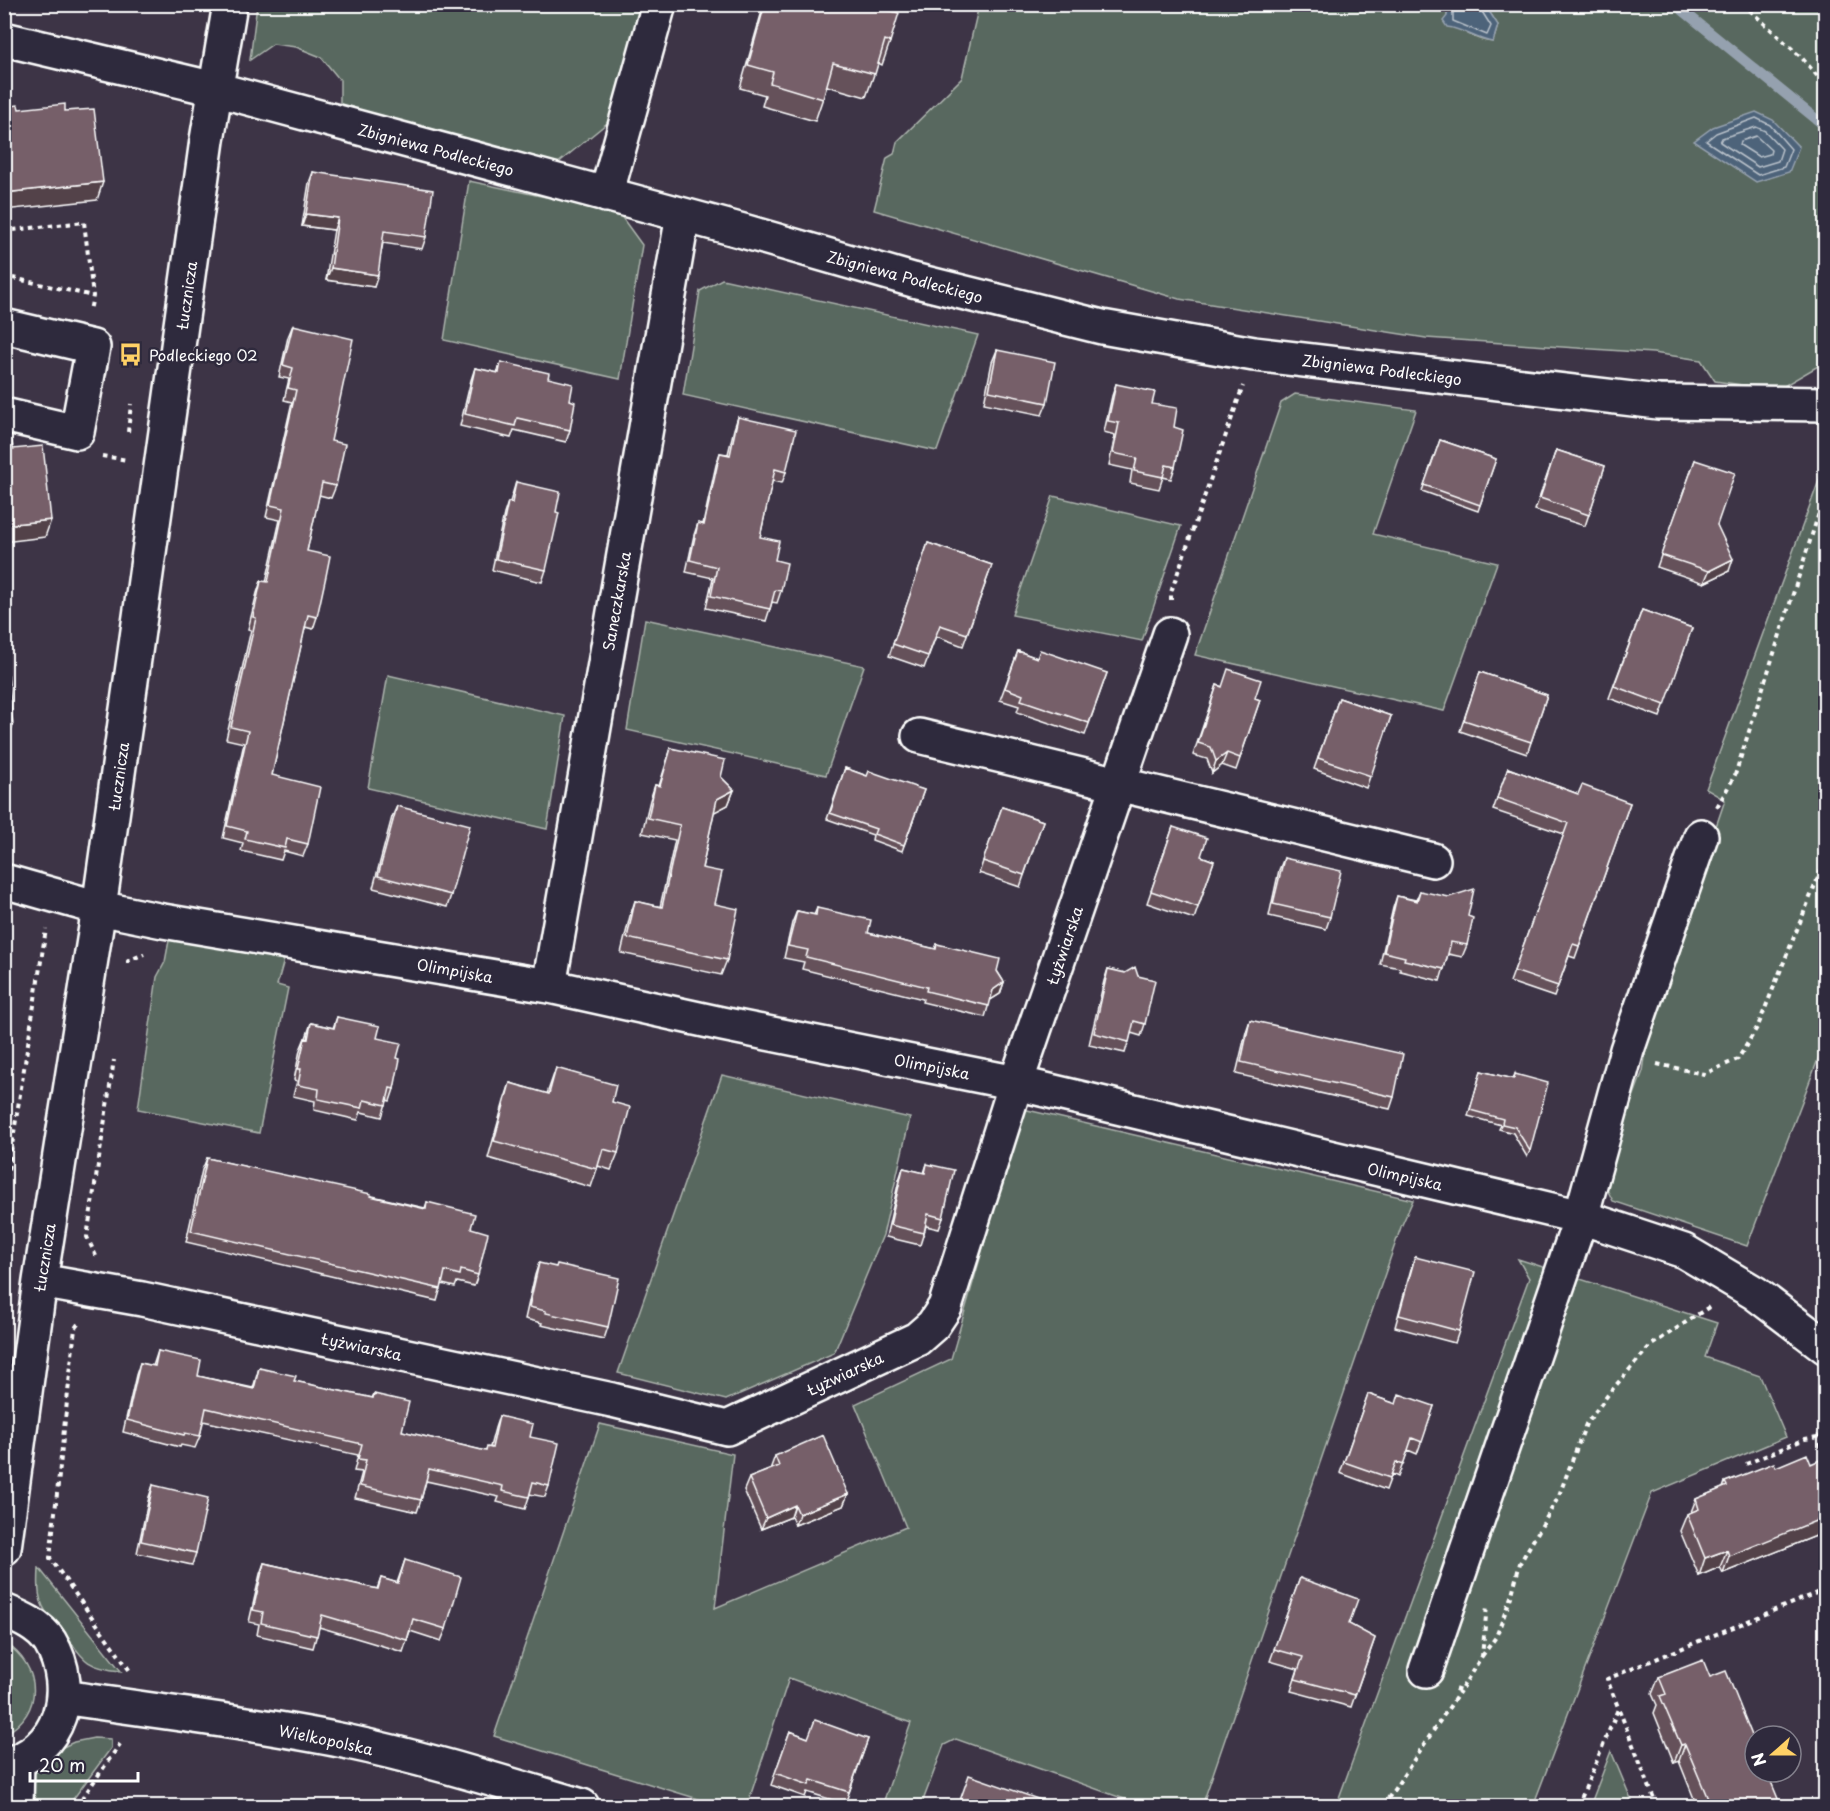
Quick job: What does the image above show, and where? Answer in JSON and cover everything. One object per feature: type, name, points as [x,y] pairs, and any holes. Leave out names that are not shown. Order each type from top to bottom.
[{"type":"street","name":"Łucznicza","points":[[4,1548],[40,1281],[99,908],[215,89],[230,4]]},
{"type":"street","points":[[606,195],[659,4]]},
{"type":"street","name":"Zbigniewa Podleckiego","points":[[4,39],[215,89],[683,215],[913,280],[1102,327],[1254,354],[1658,402],[1826,404]]},
{"type":"street","name":"Saneczkarska","points":[[549,986],[683,215]]},
{"type":"street","points":[[4,326],[93,347],[77,432],[4,415]]},
{"type":"street","name":"Łyżwiarska","points":[[40,1281],[153,1301],[612,1400],[727,1428],[917,1339],[933,1325],[945,1307],[1016,1083],[1170,634]]},
{"type":"street","points":[[919,736],[1433,860]]},
{"type":"street","points":[[1426,1670],[1581,1217],[1627,1050],[1701,836]]},
{"type":"street","name":"Olimpijska","points":[[4,880],[99,908],[549,986],[722,1024],[1016,1083],[1581,1217],[1684,1251],[1755,1293],[1826,1347]]},
{"type":"street","points":[[4,1611],[27,1620],[49,1640],[62,1667],[64,1697],[57,1724],[40,1747],[11,1764],[16,1806]]},
{"type":"street","name":"Wielkopolska","points":[[64,1697],[287,1730],[347,1742],[474,1774],[582,1806]]},
{"type":"path","points":[[1743,4],[1802,58],[1826,86]]},
{"type":"path","points":[[4,231],[84,222],[93,296],[86,332],[93,347]]},
{"type":"path","points":[[4,276],[93,296]]},
{"type":"path","points":[[1170,634],[1171,592],[1254,354]]},
{"type":"path","points":[[104,456],[129,460]]},
{"type":"path","points":[[1701,836],[1735,775],[1826,491]]},
{"type":"path","points":[[1627,1050],[1662,1067],[1704,1074],[1738,1059],[1758,1026],[1826,858]]},
{"type":"path","points":[[4,1196],[51,893]]},
{"type":"path","points":[[126,973],[128,961],[149,951]]},
{"type":"path","points":[[100,1264],[87,1237],[114,1053]]},
{"type":"path","points":[[1482,1656],[1497,1636],[1520,1563],[1558,1498],[1586,1424],[1650,1346],[1711,1305]]},
{"type":"path","points":[[81,1321],[75,1328],[50,1558],[130,1671]]},
{"type":"path","points":[[1746,1464],[1805,1439],[1816,1437],[1826,1430]]},
{"type":"path","points":[[1816,1437],[1826,1459]]},
{"type":"path","points":[[1657,1806],[1607,1679],[1826,1589]]},
{"type":"path","points":[[1383,1806],[1460,1691]]},
{"type":"path","points":[[1578,1806],[1619,1709]]},
{"type":"path","points":[[77,1806],[120,1744]]},
{"type":"green space","points":[[257,5],[644,5],[612,119],[557,164],[340,108],[340,80],[321,57],[296,47],[273,44],[250,60]]},
{"type":"green space","points":[[979,5],[1448,5],[1447,16],[1457,26],[1473,37],[1493,42],[1498,25],[1485,5],[1825,5],[1825,362],[1777,390],[1715,381],[1701,360],[1653,353],[1426,338],[1179,299],[874,210],[887,158],[894,154],[897,142],[962,78]]},
{"type":"green space","points":[[469,181],[618,212],[642,245],[620,379],[444,340]]},
{"type":"green space","points":[[722,279],[978,335],[937,451],[683,395],[700,291]]},
{"type":"green space","points":[[1295,394],[1416,410],[1373,534],[1497,563],[1444,711],[1195,655],[1281,403]]},
{"type":"green space","points":[[1825,464],[1825,1041],[1747,1246],[1613,1201],[1602,1180],[1643,1071],[1651,1017],[1725,800],[1706,789]]},
{"type":"green space","points":[[1053,496],[1181,526],[1142,641],[1012,615]]},
{"type":"green space","points":[[645,619],[864,666],[826,775],[627,730]]},
{"type":"green space","points":[[388,675],[565,716],[547,829],[368,788]]},
{"type":"green space","points":[[170,935],[284,960],[277,985],[288,988],[259,1133],[138,1109],[157,977],[165,962]]},
{"type":"green space","points":[[722,1075],[910,1118],[883,1235],[834,1353],[726,1400],[618,1373]]},
{"type":"green space","points":[[1023,1109],[1413,1200],[1401,1227],[1202,1806],[1144,1806],[956,1739],[944,1745],[921,1806],[882,1806],[911,1723],[789,1678],[747,1806],[721,1806],[494,1736],[600,1424],[733,1454],[715,1608],[906,1527],[855,1404],[951,1359]]},
{"type":"green space","points":[[1518,1259],[1717,1323],[1705,1357],[1760,1376],[1786,1437],[1652,1493],[1533,1806],[1336,1806],[1529,1278]]},
{"type":"green space","points":[[39,1568],[121,1671],[89,1663],[46,1612],[39,1588]]},
{"type":"green space","points":[[5,1643],[26,1664],[32,1676],[34,1689],[27,1714],[18,1725],[5,1734]]},
{"type":"green space","points":[[94,1738],[111,1739],[111,1748],[68,1806],[26,1806],[31,1778],[38,1769],[61,1748],[74,1742]]},
{"type":"green space","points":[[1611,1751],[1634,1806],[1590,1806]]},
{"type":"water","points":[[1448,5],[1485,5],[1498,25],[1493,42],[1447,27],[1443,21],[1447,16]]},
{"type":"water","points":[[1756,112],[1773,120],[1799,147],[1789,172],[1756,182],[1694,141],[1713,127]]},
{"type":"building","points":[[765,4],[885,4],[884,9],[899,13],[890,42],[885,40],[875,74],[833,63],[823,99],[770,83],[773,72],[748,65]]},
{"type":"building","points":[[65,104],[65,111],[94,109],[103,182],[4,193],[4,107],[18,105],[19,109]]},
{"type":"building","points":[[313,172],[433,190],[426,237],[384,231],[378,275],[331,268],[338,218],[306,214]]},
{"type":"building","points":[[293,325],[353,339],[331,441],[345,444],[336,486],[322,483],[307,551],[330,556],[317,617],[308,615],[272,775],[320,787],[308,844],[287,839],[285,848],[245,839],[247,831],[227,826],[248,731],[231,727],[256,618],[253,617],[261,581],[268,582],[284,508],[270,505],[296,390],[288,388],[293,368],[283,365]]},
{"type":"building","points":[[997,350],[1055,362],[1047,403],[989,391]]},
{"type":"building","points":[[501,362],[549,373],[548,378],[573,384],[570,400],[575,402],[570,430],[517,418],[515,426],[465,414],[475,368],[499,373]]},
{"type":"building","points":[[1116,384],[1155,392],[1152,404],[1177,408],[1174,427],[1183,430],[1175,467],[1166,465],[1163,477],[1134,471],[1137,458],[1113,453],[1119,423],[1108,421]]},
{"type":"building","points":[[738,417],[796,430],[786,472],[775,469],[760,537],[779,541],[775,560],[787,563],[781,591],[775,590],[770,609],[711,596],[717,567],[690,560],[698,523],[704,525],[720,453],[730,455]]},
{"type":"building","points":[[1440,440],[1496,459],[1480,505],[1424,485]]},
{"type":"building","points":[[12,441],[13,449],[43,446],[51,520],[4,525],[4,442]]},
{"type":"building","points":[[1556,450],[1605,466],[1589,515],[1540,498]]},
{"type":"building","points":[[1695,460],[1735,473],[1717,525],[1733,559],[1709,571],[1661,555]]},
{"type":"building","points":[[516,482],[560,492],[556,512],[559,513],[546,570],[496,559],[508,502],[512,503]]},
{"type":"building","points":[[928,543],[992,565],[967,634],[940,625],[928,656],[893,644]]},
{"type":"building","points":[[1642,610],[1692,628],[1665,705],[1614,686]]},
{"type":"building","points":[[1040,650],[1107,673],[1089,723],[1021,700],[1023,695],[1005,688],[1018,651],[1037,658]]},
{"type":"building","points":[[1228,669],[1261,680],[1255,698],[1260,700],[1240,758],[1227,753],[1216,761],[1211,747],[1198,743],[1217,685],[1222,687]]},
{"type":"building","points":[[1480,672],[1547,695],[1531,742],[1464,720]]},
{"type":"building","points":[[4,676],[8,676],[13,725],[4,726]]},
{"type":"building","points":[[1339,698],[1391,716],[1371,776],[1318,758]]},
{"type":"building","points":[[671,748],[725,760],[721,777],[734,790],[717,799],[702,868],[722,872],[715,904],[738,909],[727,960],[627,938],[635,901],[662,907],[680,825],[648,818],[655,785],[660,786]]},
{"type":"building","points":[[845,768],[867,776],[869,771],[924,790],[904,845],[874,834],[876,829],[830,813]]},
{"type":"building","points":[[1508,768],[1578,794],[1582,785],[1630,803],[1579,946],[1573,944],[1558,986],[1514,971],[1568,823],[1497,798]]},
{"type":"building","points":[[397,806],[470,825],[451,895],[378,876]]},
{"type":"building","points":[[1002,807],[1043,821],[1024,875],[983,861]]},
{"type":"building","points":[[1173,827],[1207,838],[1201,856],[1214,861],[1198,907],[1151,891]]},
{"type":"building","points":[[1284,858],[1341,871],[1330,917],[1273,904]]},
{"type":"building","points":[[1474,889],[1468,916],[1473,918],[1467,945],[1451,942],[1444,969],[1404,960],[1405,957],[1384,952],[1397,896],[1417,901],[1420,891],[1449,897]]},
{"type":"building","points":[[817,908],[871,920],[868,933],[936,949],[937,944],[1000,959],[997,971],[1004,982],[993,990],[989,1006],[926,991],[927,987],[806,957],[808,950],[788,946],[797,911],[816,915]]},
{"type":"building","points":[[1135,967],[1138,976],[1155,980],[1145,1024],[1134,1021],[1129,1042],[1094,1033],[1108,969],[1125,973]]},
{"type":"building","points":[[337,1017],[380,1026],[377,1038],[401,1043],[394,1089],[390,1088],[386,1105],[364,1100],[362,1108],[318,1099],[319,1089],[298,1085],[301,1069],[298,1069],[311,1023],[334,1028]]},
{"type":"building","points":[[1250,1020],[1403,1054],[1394,1097],[1241,1062]]},
{"type":"building","points":[[556,1068],[616,1085],[612,1102],[630,1107],[618,1153],[603,1149],[597,1169],[494,1141],[510,1083],[549,1094]]},
{"type":"building","points":[[1481,1071],[1514,1079],[1515,1074],[1548,1083],[1530,1151],[1515,1127],[1502,1124],[1503,1119],[1470,1110]]},
{"type":"building","points":[[207,1158],[371,1194],[370,1196],[426,1209],[427,1202],[475,1214],[471,1228],[488,1233],[478,1275],[461,1270],[460,1275],[445,1271],[441,1289],[191,1231]]},
{"type":"building","points":[[927,1164],[954,1170],[943,1218],[928,1214],[924,1233],[890,1225],[903,1168],[925,1173]]},
{"type":"building","points":[[1415,1257],[1475,1272],[1459,1331],[1399,1315]]},
{"type":"building","points":[[539,1263],[556,1267],[557,1264],[619,1278],[608,1327],[529,1307]]},
{"type":"building","points":[[158,1351],[201,1360],[198,1376],[254,1389],[259,1368],[296,1376],[294,1381],[373,1398],[374,1394],[409,1402],[402,1431],[486,1451],[487,1447],[492,1448],[499,1416],[533,1424],[530,1437],[559,1443],[549,1486],[533,1482],[529,1497],[502,1491],[503,1486],[429,1469],[421,1500],[360,1486],[366,1460],[358,1459],[362,1444],[206,1408],[200,1436],[185,1433],[184,1435],[127,1420],[140,1363],[155,1366]]},
{"type":"building","points":[[1368,1394],[1396,1404],[1399,1394],[1434,1406],[1422,1442],[1412,1438],[1403,1465],[1396,1462],[1390,1478],[1344,1462]]},
{"type":"building","points":[[823,1435],[848,1494],[799,1514],[795,1505],[766,1518],[749,1478],[779,1466],[775,1456]]},
{"type":"building","points":[[1807,1454],[1811,1464],[1824,1458],[1826,1462],[1826,1510],[1820,1512],[1823,1518],[1729,1556],[1727,1550],[1705,1558],[1687,1514],[1699,1509],[1696,1499],[1727,1486],[1725,1482],[1774,1463],[1776,1467]]},
{"type":"building","points":[[153,1485],[208,1498],[196,1553],[141,1541]]},
{"type":"building","points":[[405,1560],[461,1577],[446,1629],[413,1619],[407,1640],[322,1615],[317,1636],[261,1623],[263,1612],[253,1610],[264,1563],[378,1589],[381,1578],[398,1583]]},
{"type":"building","points":[[1300,1578],[1358,1599],[1349,1624],[1375,1638],[1355,1695],[1295,1679],[1303,1657],[1274,1649]]},
{"type":"building","points":[[1703,1660],[1710,1677],[1726,1671],[1747,1724],[1743,1724],[1743,1784],[1772,1784],[1781,1806],[1711,1806],[1685,1744],[1681,1745],[1660,1696],[1666,1694],[1659,1677]]},
{"type":"building","points":[[815,1720],[868,1739],[849,1792],[811,1780],[809,1785],[775,1773],[790,1731],[808,1738]]},
{"type":"building","points":[[969,1775],[1058,1806],[958,1806]]},
{"type":"waterway","points":[[1675,4],[1826,127]]},
{"type":"place","name":"Podleckiego 02","points":[[131,354]]}]
